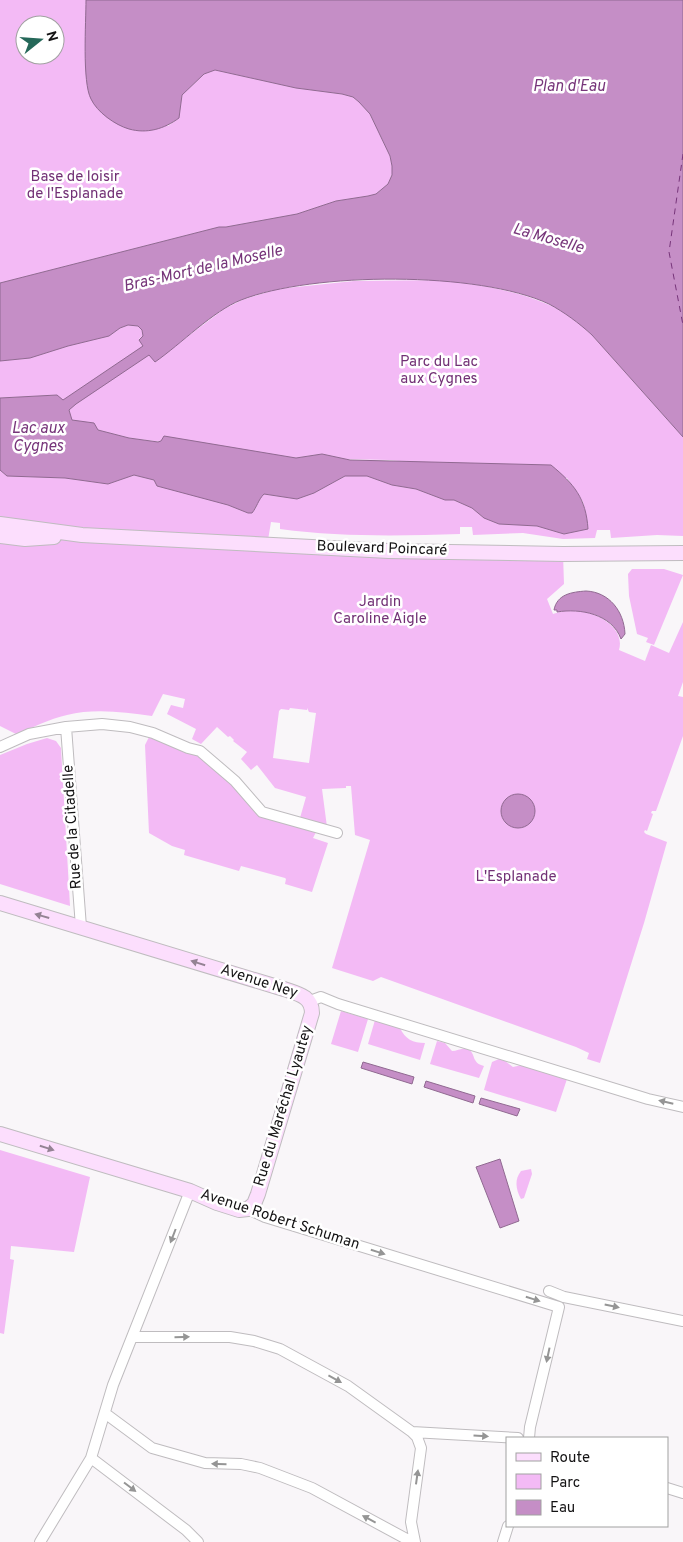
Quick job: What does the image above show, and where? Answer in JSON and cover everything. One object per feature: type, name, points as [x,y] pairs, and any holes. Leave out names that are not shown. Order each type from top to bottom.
[{"type":"street","name":"Boulevard Poincaré","points":[[0,524],[82,535],[389,551],[559,554],[683,553]]},
{"type":"street","name":"Boulevard Poincaré","points":[[0,536],[25,539],[82,535]]},
{"type":"street","points":[[0,747],[29,734],[66,727],[102,724],[130,727],[153,733],[200,751],[235,781],[262,812],[337,834]]},
{"type":"street","name":"Rue de la Citadelle","points":[[66,727],[81,927]]},
{"type":"street","name":"Avenue Ney","points":[[0,904],[284,989],[306,997],[310,1001],[322,997],[343,1006],[602,1085],[683,1107]]},
{"type":"street","name":"Rue du Maréchal Lyautey","points":[[248,1209],[254,1204],[258,1194],[301,1052],[312,1012],[310,1001]]},
{"type":"street","name":"Avenue Robert Schuman","points":[[0,1134],[190,1191],[231,1208],[239,1210],[248,1209],[265,1217],[559,1307],[529,1437]]},
{"type":"street","points":[[40,1542],[92,1458],[114,1385],[190,1191]]},
{"type":"street","points":[[549,1291],[564,1297],[683,1321]]},
{"type":"street","points":[[135,1334],[230,1337],[254,1341],[280,1349],[348,1386],[412,1432],[417,1437],[421,1448],[411,1522],[414,1542]]},
{"type":"street","points":[[106,1414],[152,1448],[205,1463],[241,1464],[260,1468],[312,1488],[414,1542]]},
{"type":"street","points":[[412,1432],[506,1437]]},
{"type":"street","points":[[92,1458],[186,1530],[198,1542]]},
{"type":"street","points":[[668,1488],[683,1493]]},
{"type":"street","points":[[503,1542],[508,1527]]},
{"type":"green space","name":"Base de loisir de l'Esplanade","points":[[0,0],[86,0],[87,82],[168,126],[179,118],[182,95],[204,74],[215,70],[296,88],[353,97],[370,114],[390,156],[392,166],[392,174],[388,184],[376,194],[336,201],[297,214],[219,227],[0,283]]},
{"type":"green space","name":"Parc du Lac aux Cygnes","points":[[445,280],[497,289],[535,299],[565,314],[592,335],[683,437],[683,536],[657,535],[611,538],[610,530],[597,530],[595,538],[563,539],[523,533],[473,535],[472,527],[460,527],[460,534],[347,535],[280,529],[280,523],[271,522],[268,540],[93,529],[0,517],[0,470],[7,476],[65,478],[108,484],[134,475],[154,480],[248,513],[256,508],[258,500],[264,494],[297,499],[314,493],[345,476],[356,475],[367,476],[392,485],[416,489],[445,500],[454,500],[472,508],[484,518],[499,524],[537,526],[564,534],[588,529],[583,502],[567,478],[389,460],[342,459],[322,454],[296,458],[129,438],[98,430],[93,423],[72,421],[69,410],[57,395],[0,398],[0,361],[30,358],[109,336],[128,325],[138,326],[142,330],[143,336],[139,339],[155,361],[224,309],[242,300],[277,289],[354,281]]},
{"type":"green space","points":[[0,533],[88,542],[563,554],[564,584],[547,599],[553,614],[572,610],[598,616],[613,627],[618,634],[620,641],[619,650],[645,661],[651,645],[669,653],[683,622],[683,682],[678,696],[683,697],[683,736],[656,811],[652,811],[651,813],[653,814],[647,831],[645,830],[644,832],[667,842],[600,1063],[587,1059],[589,1053],[576,1047],[381,977],[373,981],[332,968],[370,840],[355,835],[351,786],[322,789],[327,827],[300,818],[306,797],[275,788],[257,765],[251,770],[241,759],[247,752],[217,727],[201,744],[192,739],[196,729],[167,714],[171,705],[183,708],[185,699],[163,694],[152,716],[109,711],[77,713],[54,719],[16,734],[0,726]],"holes":[[[290,708],[307,710],[307,708],[309,712],[316,713],[309,763],[273,758],[279,711],[281,709],[289,710]]]},
{"type":"green space","points":[[632,569],[664,569],[683,575],[654,645],[646,642],[648,638],[637,634],[629,596],[628,574]]},
{"type":"green space","points":[[149,737],[197,753],[226,778],[259,815],[316,832],[313,838],[328,843],[312,892],[285,884],[285,878],[241,866],[239,871],[184,855],[185,850],[172,846],[149,833],[145,745]]},
{"type":"green space","points":[[47,738],[56,741],[61,748],[70,906],[0,884],[0,755]]},
{"type":"green space","points":[[341,1011],[368,1019],[358,1052],[331,1044]]},
{"type":"green space","points":[[375,1020],[400,1028],[407,1038],[413,1041],[425,1043],[420,1060],[368,1044]]},
{"type":"green space","points":[[437,1041],[445,1043],[452,1051],[468,1049],[477,1063],[484,1066],[479,1078],[430,1064]]},
{"type":"green space","points":[[499,1059],[513,1067],[522,1065],[567,1079],[556,1112],[484,1090],[492,1062]]},
{"type":"green space","points":[[0,1150],[90,1177],[74,1252],[11,1246],[10,1259],[14,1260],[4,1334],[0,1333]]},
{"type":"green space","points":[[531,1169],[532,1174],[524,1198],[521,1199],[517,1189],[517,1178],[521,1171]]},
{"type":"water","points":[[86,0],[683,0],[683,437],[592,335],[571,318],[549,304],[519,293],[440,281],[351,280],[309,284],[272,291],[230,305],[155,362],[149,355],[76,404],[69,410],[72,420],[94,423],[98,430],[129,438],[158,442],[164,436],[296,458],[322,454],[350,460],[551,465],[577,492],[585,509],[588,529],[564,534],[537,526],[499,524],[484,518],[472,508],[454,500],[445,500],[416,489],[392,485],[367,476],[345,476],[314,493],[297,499],[264,494],[252,513],[248,513],[228,505],[157,486],[154,480],[134,475],[108,484],[65,478],[7,476],[0,470],[0,398],[57,395],[63,400],[143,346],[139,340],[143,336],[142,330],[138,326],[128,325],[109,336],[30,358],[0,361],[0,283],[219,227],[297,214],[336,201],[376,194],[388,184],[392,175],[390,156],[370,114],[353,97],[296,88],[215,70],[204,74],[182,95],[179,118],[173,122],[149,131],[129,129],[118,124],[98,109],[88,91],[85,66]]},
{"type":"water","points":[[586,591],[602,595],[614,604],[624,626],[625,634],[621,639],[617,630],[603,618],[585,612],[557,612],[557,610],[554,610],[558,600],[562,597],[571,593]]},
{"type":"water","points":[[518,794],[530,799],[535,811],[530,823],[518,828],[506,823],[501,811],[506,799]]},
{"type":"water","points":[[363,1062],[414,1077],[412,1084],[361,1068]]},
{"type":"water","points":[[426,1081],[475,1096],[473,1103],[424,1087]]},
{"type":"water","points":[[481,1098],[520,1109],[517,1116],[479,1104]]},
{"type":"water","points":[[500,1159],[519,1221],[500,1228],[476,1167]]},
{"type":"ferry route","points":[[683,154],[669,252],[683,325]]},
{"type":"water label","name":"Plan d'Eau","points":[[569,87]]},
{"type":"water label","name":"La Moselle","points":[[548,239]]},
{"type":"water label","name":"Bras-Mort de la Moselle","points":[[203,269]]},
{"type":"water label","name":"Lac aux Cygnes","points":[[38,438]]},
{"type":"park label","name":"Jardin Caroline Aigle","points":[[380,610]]},
{"type":"park label","name":"L'Esplanade","points":[[516,877]]}]
